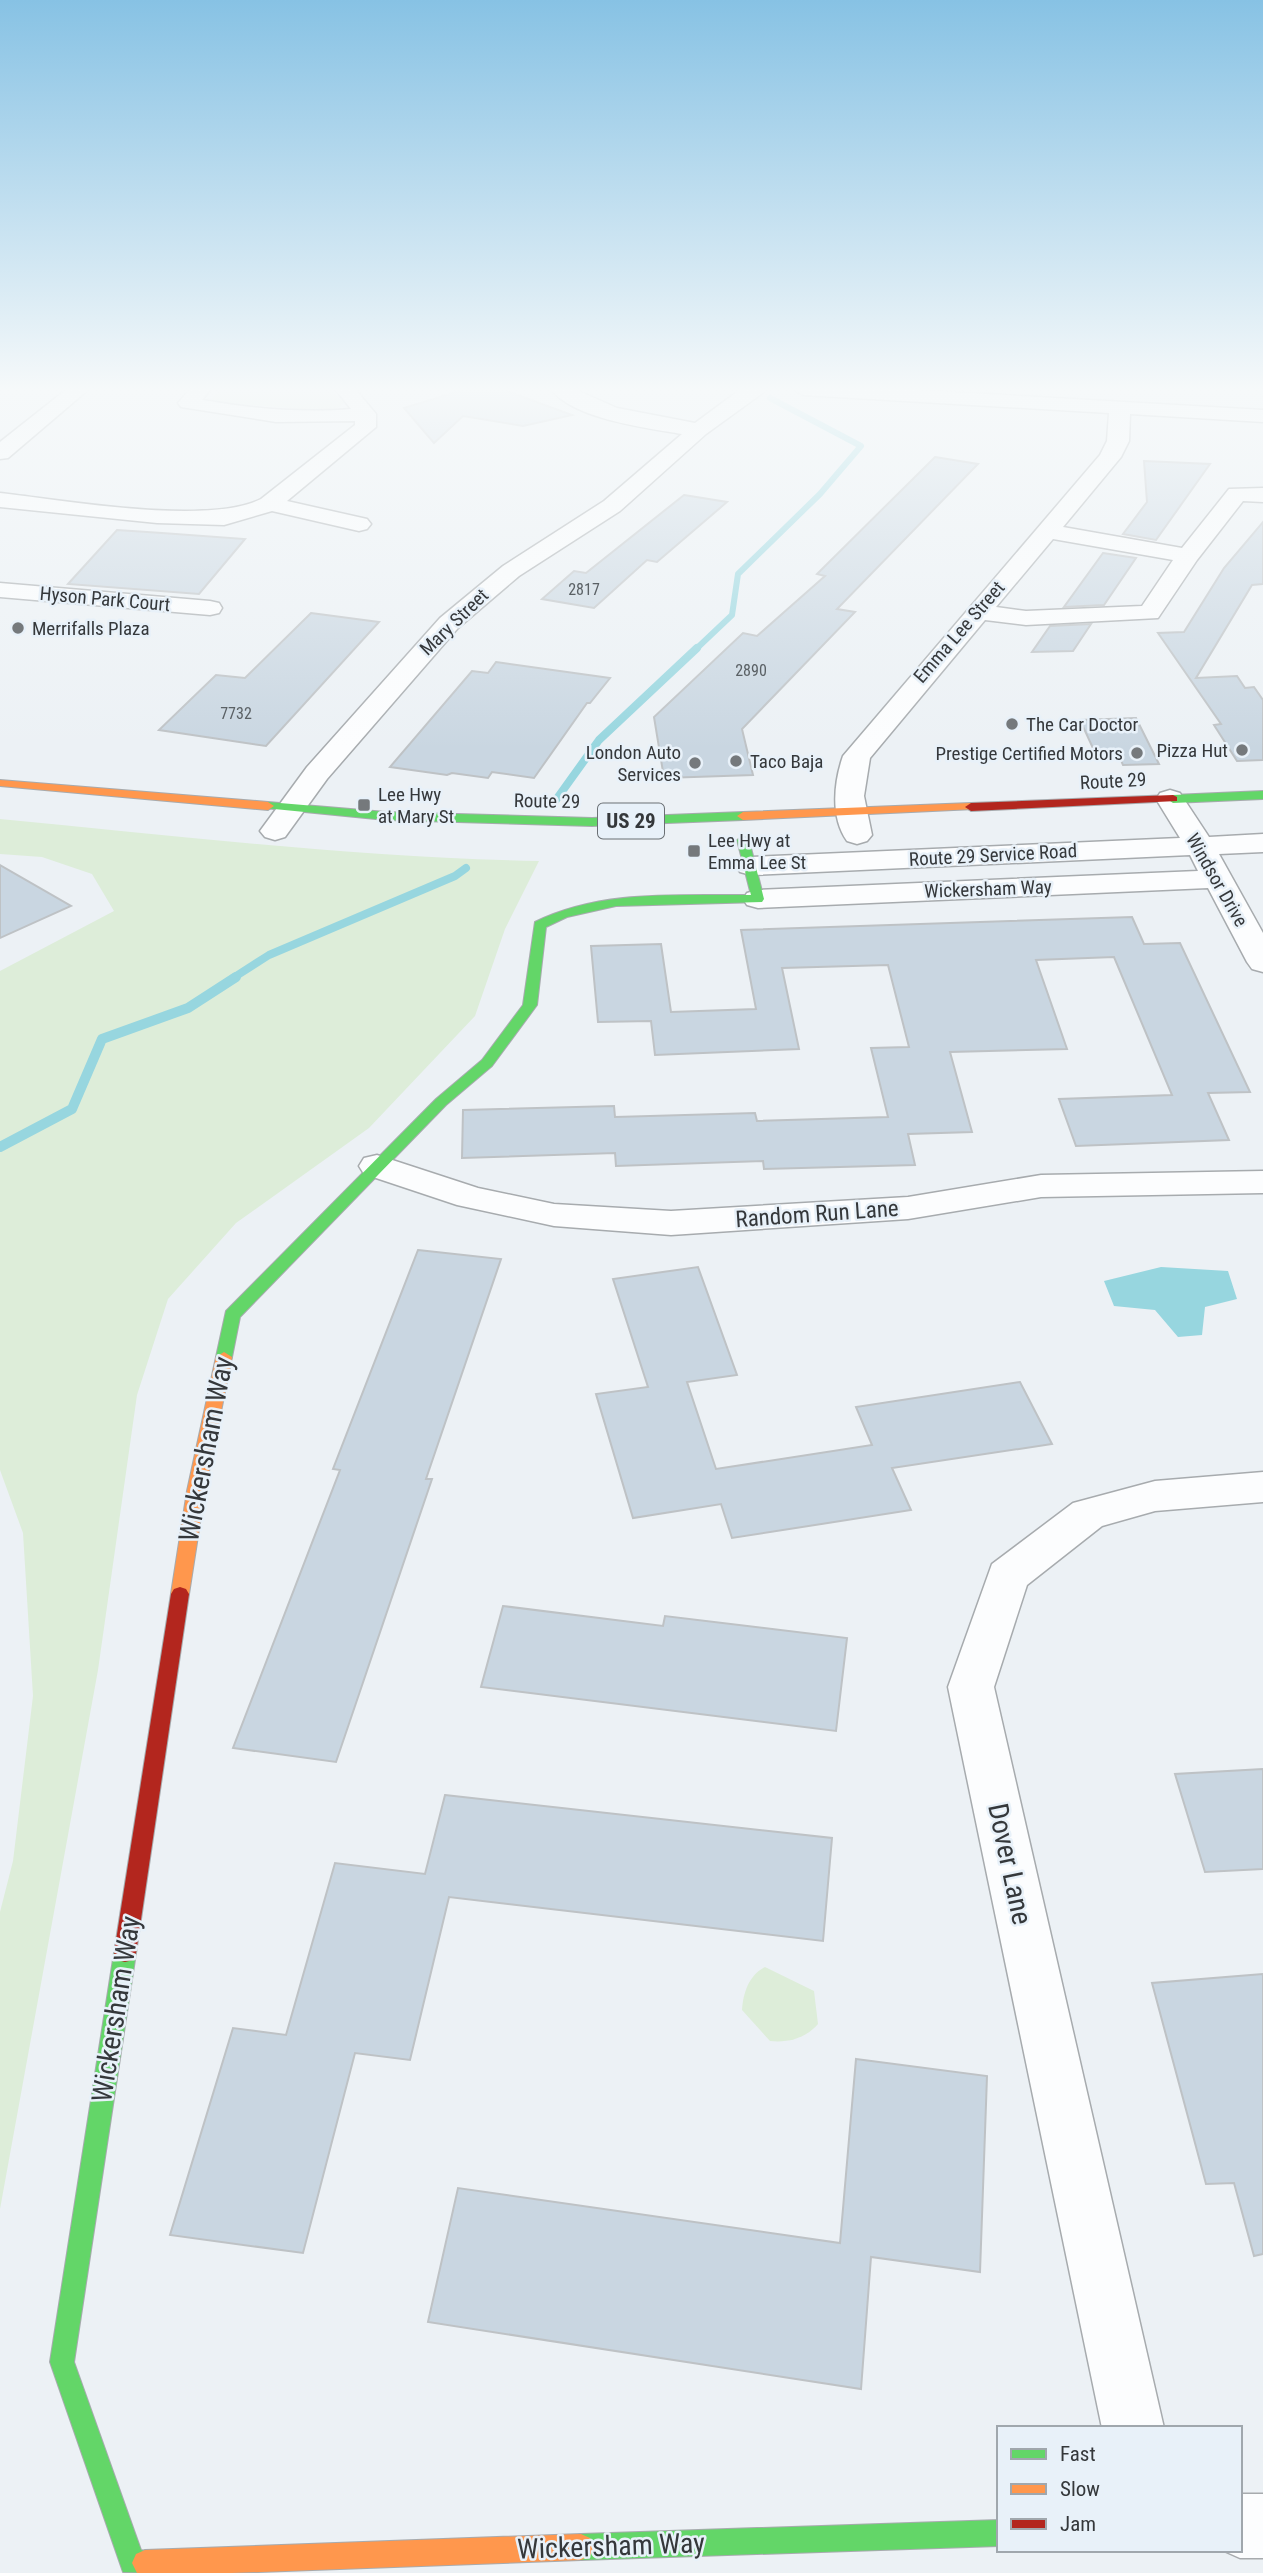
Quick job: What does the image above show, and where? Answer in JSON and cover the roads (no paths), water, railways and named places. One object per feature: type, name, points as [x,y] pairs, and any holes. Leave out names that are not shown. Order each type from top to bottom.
[{"type":"street","points":[[93,509],[194,519],[225,518],[260,509]]},
{"type":"street","points":[[313,509],[359,524]]},
{"type":"street","name":"Mary Street","points":[[279,825],[317,773],[449,623],[511,571],[607,509]]},
{"type":"street","name":"Emma Lee Street","points":[[856,830],[851,773],[857,755],[1065,509]]},
{"type":"street","points":[[977,612],[1026,618],[1149,613],[1188,556],[1225,509]]},
{"type":"street","points":[[1046,531],[1188,556]]},
{"type":"street","points":[[8,591],[39,565]]},
{"type":"street","name":"Hyson Park Court","points":[[8,591],[210,608]]},
{"type":"street","name":"Route 29","points":[[0,783],[279,825],[479,821],[856,830],[1187,823],[1263,795]]},
{"type":"street","name":"Route 29 Service Road","points":[[745,847],[1187,823],[1263,843]]},
{"type":"street","name":"Windsor Drive","points":[[1187,823],[1263,962]]},
{"type":"street","points":[[745,847],[758,899]]},
{"type":"street","name":"Wickersham Way","points":[[997,2533],[132,2563],[62,2362],[196,1491],[232,1315],[377,1166],[442,1102],[487,1063],[530,1005],[540,925],[560,912],[596,903],[758,899],[1217,879]]},
{"type":"street","name":"Random Run Lane","points":[[377,1166],[470,1197],[554,1215],[671,1223],[908,1208],[1041,1186],[1263,1182]]},
{"type":"street","name":"Dover Lane","points":[[1133,2426],[971,1687],[1008,1576],[1088,1514],[1155,1496],[1263,1487]]},
{"type":"street","points":[[1242,2526],[1263,2526]]},
{"type":"water","points":[[1161,1267],[1228,1271],[1237,1299],[1205,1307],[1202,1335],[1178,1337],[1155,1310],[1114,1306],[1104,1281]]},
{"type":"waterway","points":[[695,650],[732,615],[738,574],[805,509]]},
{"type":"waterway","points":[[553,804],[599,740],[697,648]]},
{"type":"waterway","points":[[233,978],[269,955],[455,876],[466,868]]},
{"type":"waterway","points":[[0,1147],[72,1109],[102,1039],[188,1008],[236,977]]},
{"type":"place","name":"Merrifalls Plaza","points":[[18,628]]},
{"type":"place","name":"The Car Doctor","points":[[1012,724]]},
{"type":"place","name":"Pizza Hut","points":[[1242,750]]},
{"type":"place","name":"Prestige Certified Motors","points":[[1137,753]]},
{"type":"place","name":"Taco Baja","points":[[736,761]]},
{"type":"place","name":"London Auto Services","points":[[695,763]]},
{"type":"place","name":"Lee Hwy at Mary St","points":[[364,805]]},
{"type":"place","name":"Lee Hwy at Emma Lee St","points":[[694,851]]}]
